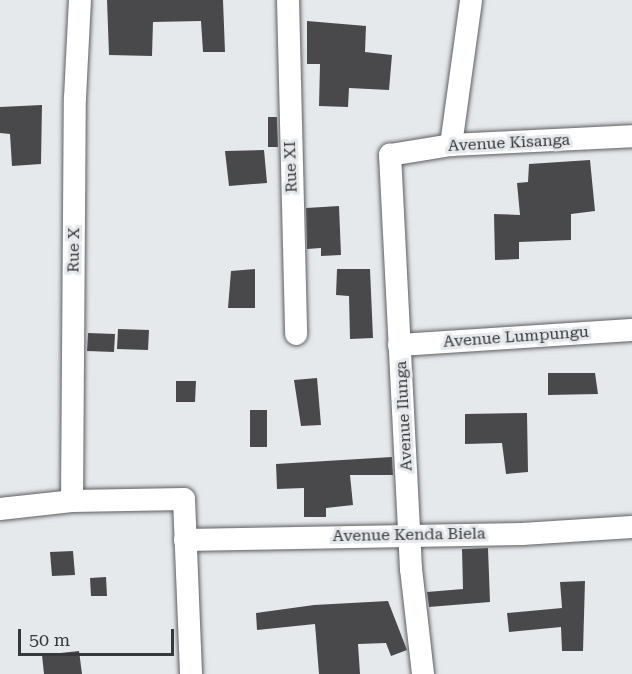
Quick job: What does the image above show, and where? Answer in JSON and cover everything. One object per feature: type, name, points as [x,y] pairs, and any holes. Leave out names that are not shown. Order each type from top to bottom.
[{"type":"street","name":"Rue X","points":[[72,501],[75,98],[80,0]]},
{"type":"street","name":"Rue XI","points":[[288,0],[296,334]]},
{"type":"street","points":[[452,145],[471,0]]},
{"type":"street","name":"Avenue Kisanga","points":[[389,158],[396,152],[452,145],[632,136]]},
{"type":"street","name":"Avenue Ilunga","points":[[389,158],[411,534],[423,674]]},
{"type":"street","name":"Avenue Lumpungu","points":[[399,345],[632,330]]},
{"type":"street","points":[[0,509],[72,501],[175,497],[184,499],[187,504],[185,540],[191,674]]},
{"type":"street","name":"Avenue Kenda Biela","points":[[185,540],[411,534],[522,534],[632,527]]},
{"type":"building","points":[[107,0],[223,0],[225,52],[203,52],[201,21],[153,22],[152,56],[109,55]]},
{"type":"building","points":[[307,21],[366,26],[365,52],[392,55],[389,90],[349,88],[348,107],[319,106],[320,64],[307,64]]},
{"type":"building","points":[[42,105],[41,164],[12,166],[10,134],[0,133],[0,107]]},
{"type":"building","points":[[268,117],[277,117],[278,147],[268,147]]},
{"type":"building","points":[[264,150],[267,183],[229,186],[225,151]]},
{"type":"building","points":[[590,160],[595,211],[571,214],[571,240],[519,242],[519,259],[495,260],[494,214],[520,215],[517,183],[528,182],[529,164]]},
{"type":"building","points":[[339,206],[341,255],[321,256],[321,248],[307,249],[306,208]]},
{"type":"building","points":[[255,269],[255,308],[228,308],[231,271]]},
{"type":"building","points":[[337,269],[370,269],[373,338],[350,339],[349,296],[336,295]]},
{"type":"building","points":[[118,329],[149,330],[148,350],[117,349]]},
{"type":"building","points":[[88,333],[115,334],[114,352],[87,351]]},
{"type":"building","points":[[548,373],[595,373],[598,394],[548,395]]},
{"type":"building","points":[[317,378],[321,425],[301,426],[294,380]]},
{"type":"building","points":[[176,381],[196,381],[195,402],[176,402]]},
{"type":"building","points":[[250,410],[267,410],[267,447],[250,447]]},
{"type":"building","points":[[527,413],[528,472],[506,474],[502,443],[465,444],[465,414]]},
{"type":"building","points":[[392,457],[393,475],[350,475],[353,505],[326,508],[326,517],[304,517],[304,488],[277,489],[276,464]]},
{"type":"building","points":[[488,548],[490,602],[429,607],[427,592],[463,589],[462,549]]},
{"type":"building","points":[[73,551],[75,575],[52,576],[50,552]]},
{"type":"building","points":[[106,577],[107,596],[91,596],[90,578]]},
{"type":"building","points":[[585,581],[583,651],[562,651],[561,627],[509,632],[507,613],[562,608],[560,582]]},
{"type":"building","points":[[388,601],[407,650],[391,656],[386,643],[358,644],[360,674],[319,674],[315,624],[257,630],[256,613],[314,605]]},
{"type":"building","points":[[79,651],[82,674],[44,674],[42,655]]}]
